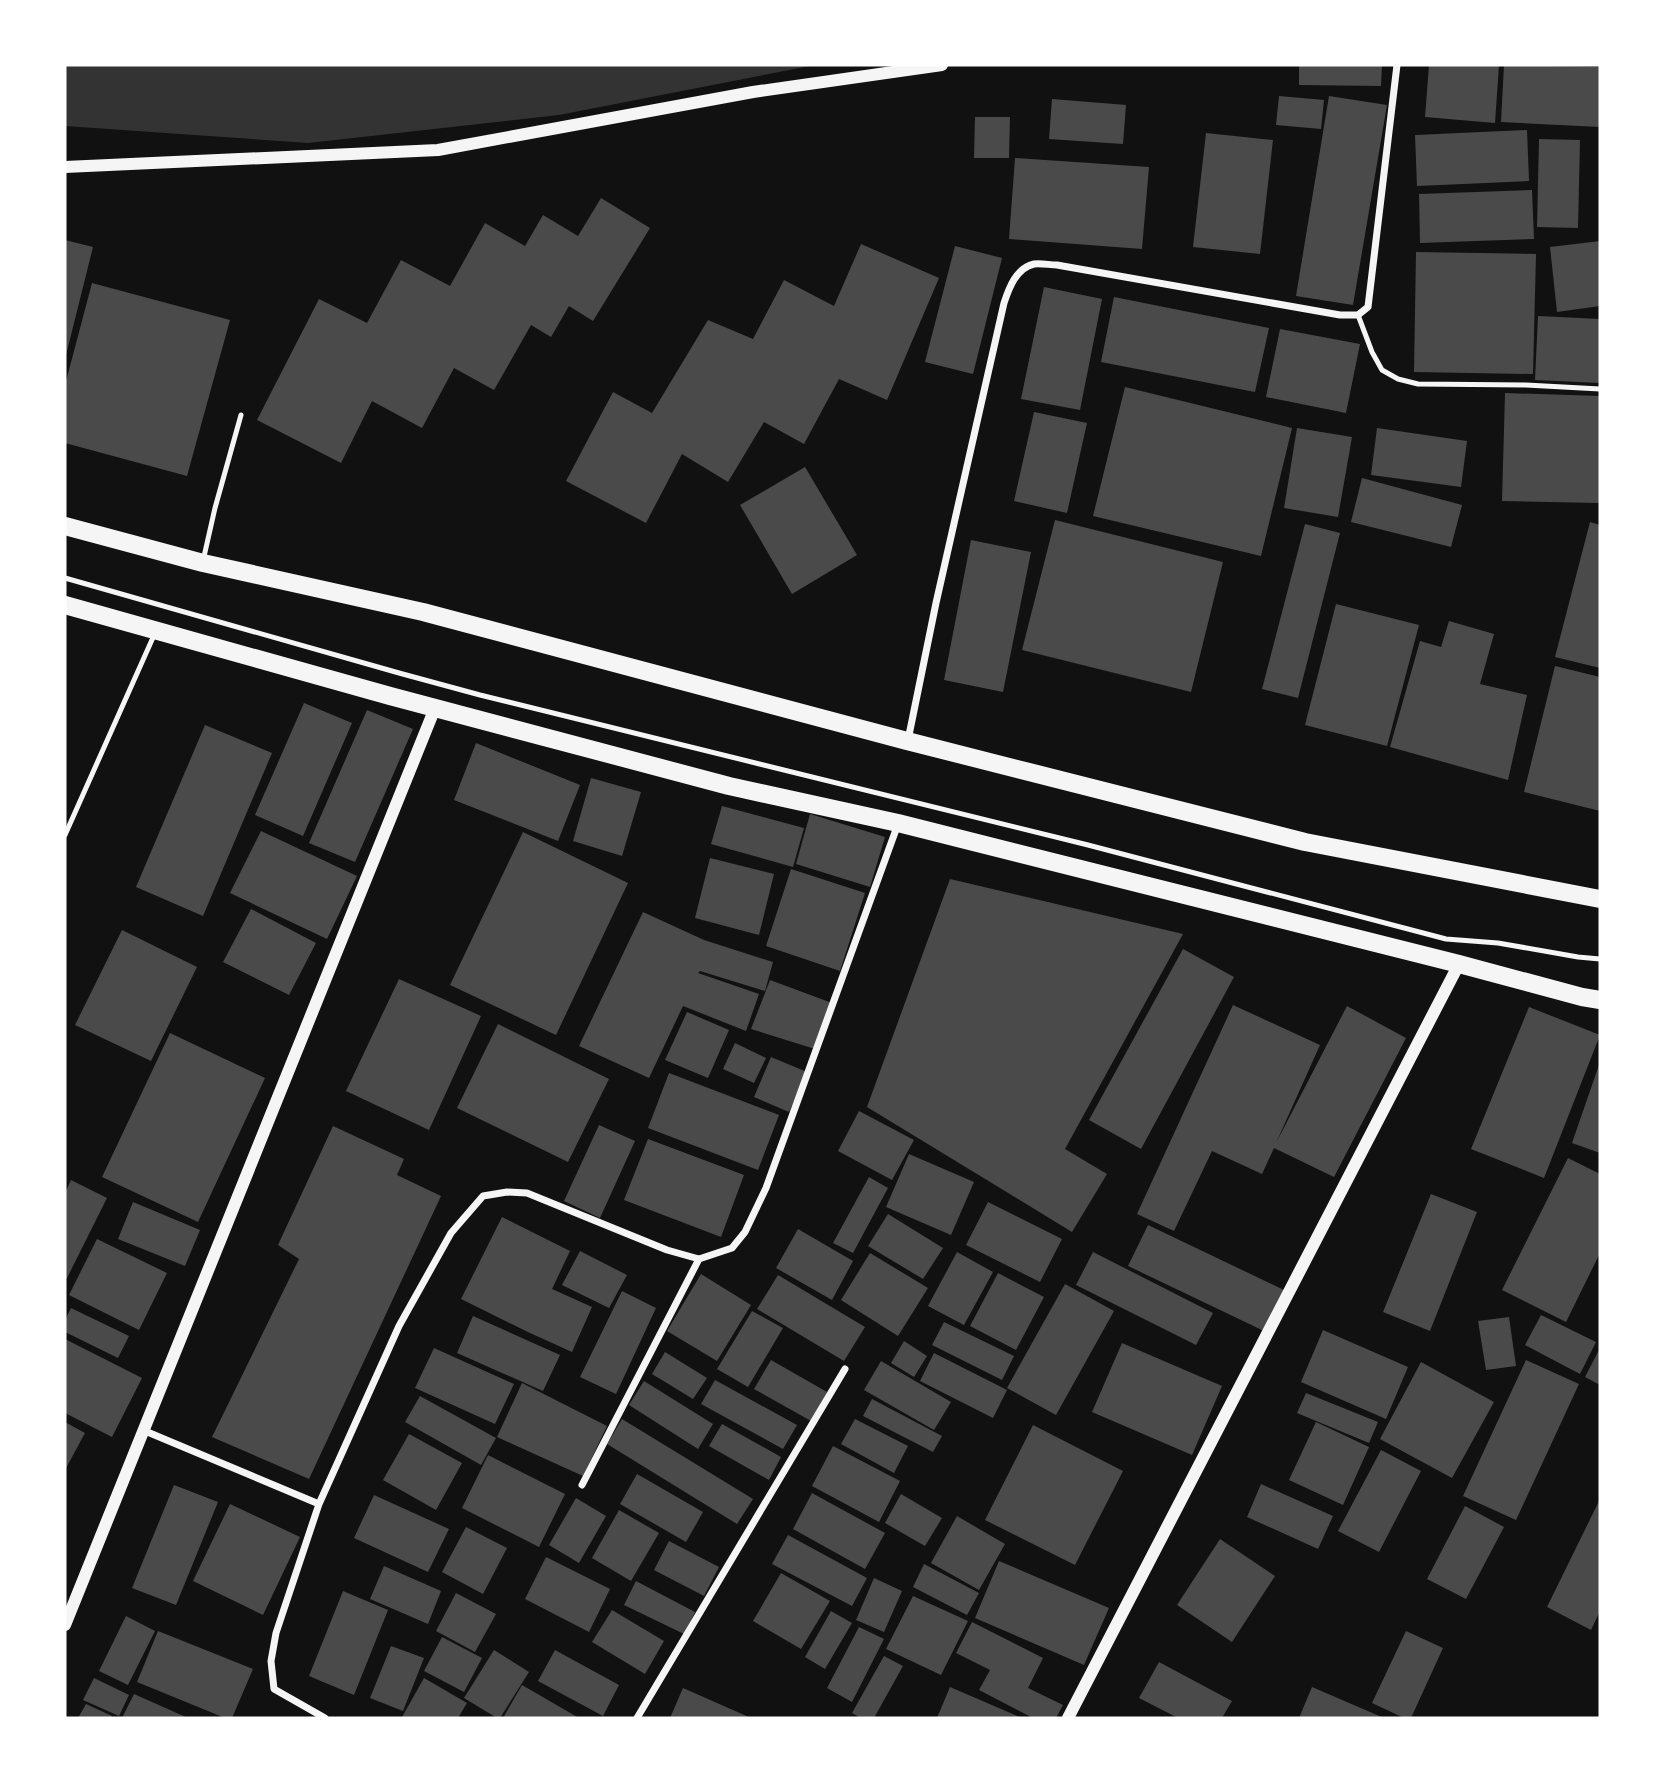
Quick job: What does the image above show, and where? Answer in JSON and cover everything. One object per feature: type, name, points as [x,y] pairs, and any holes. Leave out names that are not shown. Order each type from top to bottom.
[{"type":"main road","points":[[65,526],[203,563],[423,612],[907,741],[1305,842],[1600,899]]},
{"type":"main road","points":[[65,605],[729,786],[898,823],[1459,964],[1582,998],[1600,1000]]},
{"type":"street","points":[[65,167],[438,150],[753,92],[942,65]]},
{"type":"street","points":[[907,741],[936,603],[1011,282],[1034,264],[1057,265],[1340,315],[1357,315],[1368,307],[1397,65]]},
{"type":"street","points":[[65,1625],[435,708]]},
{"type":"street","points":[[324,1718],[274,1689],[271,1661],[276,1633],[319,1504],[399,1326],[452,1233],[483,1196],[507,1192],[527,1193],[667,1250],[699,1259],[732,1248],[745,1232],[766,1188],[898,823]]},
{"type":"street","points":[[1068,1718],[1459,964]]},
{"type":"street","points":[[582,1485],[699,1259]]},
{"type":"street","points":[[637,1718],[845,1369]]},
{"type":"street","points":[[145,1431],[319,1504]]},
{"type":"lane","points":[[1357,315],[1382,370],[1398,379],[1418,384],[1600,388]]},
{"type":"lane","points":[[203,563],[241,415]]},
{"type":"lane","points":[[65,578],[466,691],[1088,845],[1446,939],[1498,943],[1600,959]]},
{"type":"lane","points":[[65,835],[156,630]]},
{"type":"shaded area","points":[[65,65],[815,65],[559,115],[308,143],[65,126]]},
{"type":"building","points":[[1299,65],[1382,65],[1381,86],[1299,85]]},
{"type":"building","points":[[1429,65],[1499,65],[1495,123],[1425,117]]},
{"type":"building","points":[[1504,65],[1600,67],[1600,127],[1501,122]]},
{"type":"building","points":[[1279,96],[1324,100],[1321,129],[1276,125]]},
{"type":"building","points":[[1329,96],[1387,105],[1353,305],[1296,296]]},
{"type":"building","points":[[1052,99],[1126,105],[1123,144],[1049,139]]},
{"type":"building","points":[[975,117],[1010,117],[1009,158],[974,158]]},
{"type":"building","points":[[1527,130],[1529,181],[1417,186],[1415,135]]},
{"type":"building","points":[[1206,133],[1273,140],[1260,254],[1193,247]]},
{"type":"building","points":[[1539,139],[1580,140],[1578,228],[1537,227]]},
{"type":"building","points":[[1015,158],[1149,167],[1142,249],[1009,239]]},
{"type":"building","points":[[1532,190],[1534,239],[1420,243],[1419,194]]},
{"type":"building","points":[[601,198],[650,228],[593,321],[569,306],[551,337],[531,325],[494,390],[454,368],[422,428],[372,401],[341,463],[257,420],[319,299],[367,323],[401,260],[450,286],[485,223],[525,246],[543,215],[578,236]]},
{"type":"building","points":[[65,240],[93,247],[66,355],[65,355]]},
{"type":"building","points":[[1600,241],[1600,306],[1557,312],[1550,247]]},
{"type":"building","points":[[861,244],[939,278],[887,400],[839,379],[804,444],[764,422],[728,482],[682,454],[646,523],[566,481],[613,392],[652,413],[708,320],[753,339],[784,280],[834,306]]},
{"type":"building","points":[[955,246],[1002,258],[973,374],[925,362]]},
{"type":"building","points":[[1416,252],[1536,254],[1533,374],[1414,372]]},
{"type":"building","points":[[92,283],[230,320],[187,476],[65,443],[65,385]]},
{"type":"building","points":[[1044,287],[1102,299],[1080,410],[1021,399]]},
{"type":"building","points":[[1114,297],[1269,328],[1255,392],[1101,362]]},
{"type":"building","points":[[1538,316],[1600,319],[1600,383],[1535,380]]},
{"type":"building","points":[[1280,329],[1360,344],[1346,413],[1266,397]]},
{"type":"building","points":[[1125,387],[1292,428],[1261,556],[1093,516]]},
{"type":"building","points":[[1505,393],[1600,396],[1599,503],[1502,501]]},
{"type":"building","points":[[1034,412],[1087,423],[1067,513],[1014,501]]},
{"type":"building","points":[[1297,428],[1352,437],[1338,517],[1284,508]]},
{"type":"building","points":[[1377,428],[1467,441],[1461,487],[1371,475]]},
{"type":"building","points":[[805,467],[857,555],[792,594],[740,505]]},
{"type":"building","points":[[1362,478],[1462,505],[1451,547],[1351,522]]},
{"type":"building","points":[[1055,520],[1223,562],[1191,692],[1022,650]]},
{"type":"building","points":[[1590,522],[1600,525],[1600,668],[1555,657]]},
{"type":"building","points":[[1305,524],[1340,533],[1298,698],[1262,689]]},
{"type":"building","points":[[971,540],[1031,552],[1003,692],[944,680]]},
{"type":"building","points":[[1336,604],[1419,625],[1387,746],[1305,725]]},
{"type":"building","points":[[1449,621],[1494,634],[1480,684],[1527,695],[1508,780],[1390,747],[1420,641],[1441,647]]},
{"type":"building","points":[[1555,666],[1600,677],[1600,811],[1524,792]]},
{"type":"building","points":[[304,703],[352,723],[303,836],[255,815]]},
{"type":"building","points":[[367,710],[413,729],[355,862],[309,843]]},
{"type":"building","points":[[205,725],[272,753],[203,916],[136,887]]},
{"type":"building","points":[[476,743],[580,785],[558,841],[454,800]]},
{"type":"building","points":[[591,778],[641,792],[622,856],[573,841]]},
{"type":"building","points":[[722,806],[804,828],[793,867],[711,844]]},
{"type":"building","points":[[810,814],[885,837],[870,887],[796,864]]},
{"type":"building","points":[[261,831],[357,876],[327,939],[230,893]]},
{"type":"building","points":[[523,832],[628,883],[556,1035],[450,985]]},
{"type":"building","points":[[710,858],[774,874],[759,935],[695,918]]},
{"type":"building","points":[[791,869],[865,893],[840,971],[766,946]]},
{"type":"building","points":[[950,879],[1183,934],[1065,1149],[1107,1174],[1072,1232],[867,1107]]},
{"type":"building","points":[[251,909],[316,943],[289,995],[223,962]]},
{"type":"building","points":[[643,912],[704,940],[773,962],[765,991],[700,971],[698,973],[759,994],[746,1031],[683,1006],[649,1078],[579,1046]]},
{"type":"building","points":[[122,930],[197,967],[151,1061],[75,1025]]},
{"type":"building","points":[[1183,949],[1234,977],[1141,1149],[1089,1120]]},
{"type":"building","points":[[399,979],[481,1016],[429,1130],[346,1091]]},
{"type":"building","points":[[770,980],[832,1003],[815,1049],[751,1029]]},
{"type":"building","points":[[1233,1005],[1320,1045],[1276,1143],[1347,1006],[1406,1038],[1334,1177],[1274,1148],[1262,1174],[1212,1151],[1174,1231],[1137,1214]]},
{"type":"building","points":[[1529,1007],[1600,1035],[1544,1178],[1471,1149]]},
{"type":"building","points":[[687,1012],[729,1030],[708,1078],[665,1060]]},
{"type":"building","points":[[498,1024],[609,1079],[568,1162],[457,1108]]},
{"type":"building","points":[[170,1033],[265,1078],[198,1222],[102,1177]]},
{"type":"building","points":[[735,1043],[766,1058],[754,1083],[723,1069]]},
{"type":"building","points":[[771,1057],[807,1072],[789,1112],[754,1097]]},
{"type":"building","points":[[1600,1062],[1600,1153],[1572,1143]]},
{"type":"building","points":[[669,1073],[779,1115],[758,1170],[648,1128]]},
{"type":"building","points":[[859,1111],[914,1140],[892,1180],[838,1151]]},
{"type":"building","points":[[599,1125],[635,1141],[600,1218],[564,1201]]},
{"type":"building","points":[[333,1126],[404,1159],[397,1175],[441,1196],[309,1479],[212,1437],[299,1259],[278,1245]]},
{"type":"building","points":[[648,1139],[744,1175],[721,1237],[624,1200]]},
{"type":"building","points":[[909,1154],[974,1182],[951,1235],[886,1207]]},
{"type":"building","points":[[1568,1158],[1600,1174],[1600,1253],[1566,1322],[1502,1290]]},
{"type":"building","points":[[869,1177],[888,1188],[853,1253],[833,1243]]},
{"type":"building","points":[[71,1180],[107,1198],[65,1282],[65,1193]]},
{"type":"building","points":[[1431,1194],[1477,1212],[1430,1331],[1383,1312]]},
{"type":"building","points":[[133,1202],[200,1230],[185,1266],[118,1239]]},
{"type":"building","points":[[988,1202],[1062,1239],[1040,1282],[966,1245]]},
{"type":"building","points":[[888,1214],[943,1248],[923,1279],[868,1246]]},
{"type":"building","points":[[502,1217],[570,1251],[552,1289],[592,1307],[572,1352],[461,1299]]},
{"type":"building","points":[[1148,1225],[1284,1290],[1264,1331],[1128,1266]]},
{"type":"building","points":[[798,1229],[853,1261],[832,1300],[776,1268]]},
{"type":"building","points":[[97,1239],[167,1273],[139,1330],[69,1295]]},
{"type":"building","points":[[580,1251],[627,1275],[609,1308],[562,1285]]},
{"type":"building","points":[[957,1252],[993,1272],[964,1325],[928,1306]]},
{"type":"building","points":[[1093,1252],[1213,1313],[1196,1345],[1076,1285]]},
{"type":"building","points":[[870,1253],[928,1288],[898,1336],[841,1300]]},
{"type":"building","points":[[998,1273],[1044,1297],[1016,1350],[970,1326]]},
{"type":"building","points":[[701,1274],[751,1305],[717,1361],[667,1331]]},
{"type":"building","points":[[778,1275],[865,1327],[844,1361],[757,1309]]},
{"type":"building","points":[[1065,1284],[1114,1311],[1056,1415],[1007,1388]]},
{"type":"building","points":[[622,1291],[656,1308],[616,1394],[580,1377]]},
{"type":"building","points":[[71,1308],[129,1336],[118,1358],[65,1332],[65,1320]]},
{"type":"building","points":[[752,1311],[783,1328],[748,1387],[717,1369]]},
{"type":"building","points":[[1541,1315],[1596,1342],[1580,1374],[1525,1345]]},
{"type":"building","points":[[473,1316],[560,1355],[543,1391],[457,1353]]},
{"type":"building","points":[[1509,1317],[1516,1366],[1486,1370],[1478,1321]]},
{"type":"building","points":[[944,1322],[1014,1356],[1002,1380],[932,1345]]},
{"type":"building","points":[[1323,1330],[1408,1367],[1386,1419],[1301,1382]]},
{"type":"building","points":[[65,1339],[142,1378],[112,1437],[65,1413]]},
{"type":"building","points":[[904,1341],[927,1356],[914,1377],[891,1363]]},
{"type":"building","points":[[1122,1343],[1222,1386],[1192,1455],[1092,1412]]},
{"type":"building","points":[[434,1348],[514,1384],[495,1424],[415,1388]]},
{"type":"building","points":[[1600,1348],[1600,1385],[1585,1377]]},
{"type":"building","points":[[665,1352],[707,1378],[693,1399],[652,1374]]},
{"type":"building","points":[[934,1353],[1007,1390],[993,1418],[920,1381]]},
{"type":"building","points":[[771,1360],[827,1392],[811,1421],[754,1389]]},
{"type":"building","points":[[1526,1360],[1579,1384],[1516,1520],[1463,1496]]},
{"type":"building","points":[[881,1361],[951,1402],[934,1430],[864,1390]]},
{"type":"building","points":[[1421,1362],[1494,1402],[1452,1478],[1380,1439]]},
{"type":"building","points":[[715,1380],[797,1425],[783,1449],[701,1404]]},
{"type":"building","points":[[644,1381],[713,1424],[698,1449],[629,1405]]},
{"type":"building","points":[[522,1383],[607,1426],[583,1476],[497,1437]]},
{"type":"building","points":[[1306,1393],[1378,1422],[1369,1443],[1297,1413]]},
{"type":"building","points":[[420,1396],[496,1438],[481,1465],[405,1422]]},
{"type":"building","points":[[872,1399],[942,1436],[933,1452],[863,1416]]},
{"type":"building","points":[[622,1419],[753,1499],[737,1524],[607,1444]]},
{"type":"building","points":[[855,1419],[908,1446],[894,1473],[841,1444]]},
{"type":"building","points":[[65,1422],[85,1433],[65,1470]]},
{"type":"building","points":[[1316,1422],[1369,1447],[1343,1505],[1289,1480]]},
{"type":"building","points":[[722,1424],[781,1457],[769,1480],[709,1446]]},
{"type":"building","points":[[1033,1425],[1123,1471],[1075,1565],[985,1520]]},
{"type":"building","points":[[409,1434],[462,1463],[436,1510],[383,1480]]},
{"type":"building","points":[[833,1446],[900,1481],[879,1522],[812,1486]]},
{"type":"building","points":[[1381,1450],[1421,1471],[1379,1552],[1338,1531]]},
{"type":"building","points":[[488,1455],[565,1494],[539,1547],[462,1508]]},
{"type":"building","points":[[637,1474],[703,1512],[686,1542],[620,1504]]},
{"type":"building","points":[[1261,1484],[1333,1516],[1318,1549],[1247,1517]]},
{"type":"building","points":[[174,1485],[218,1502],[176,1605],[132,1588]]},
{"type":"building","points":[[812,1493],[885,1533],[865,1569],[793,1529]]},
{"type":"building","points":[[901,1494],[942,1518],[925,1546],[885,1523]]},
{"type":"building","points":[[374,1495],[449,1529],[428,1572],[354,1538]]},
{"type":"building","points":[[576,1498],[606,1516],[579,1563],[549,1545]]},
{"type":"building","points":[[1600,1499],[1600,1611],[1591,1630],[1547,1607]]},
{"type":"building","points":[[230,1504],[300,1537],[263,1615],[193,1581]]},
{"type":"building","points":[[1465,1506],[1504,1527],[1466,1599],[1427,1579]]},
{"type":"building","points":[[619,1510],[659,1533],[631,1581],[592,1558]]},
{"type":"building","points":[[957,1516],[1005,1544],[979,1590],[931,1563]]},
{"type":"building","points":[[466,1527],[507,1548],[483,1594],[442,1572]]},
{"type":"building","points":[[788,1535],[867,1578],[852,1606],[772,1564]]},
{"type":"building","points":[[1220,1539],[1275,1576],[1232,1642],[1177,1605]]},
{"type":"building","points":[[669,1541],[719,1567],[704,1596],[654,1570]]},
{"type":"building","points":[[546,1557],[610,1589],[589,1632],[525,1599]]},
{"type":"building","points":[[999,1561],[1109,1608],[1084,1665],[975,1618]]},
{"type":"building","points":[[924,1564],[979,1593],[967,1615],[913,1587]]},
{"type":"building","points":[[384,1566],[441,1591],[428,1624],[370,1599]]},
{"type":"building","points":[[781,1573],[830,1601],[801,1649],[753,1621]]},
{"type":"building","points":[[874,1578],[902,1591],[884,1632],[856,1620]]},
{"type":"building","points":[[636,1581],[695,1612],[684,1634],[624,1605]]},
{"type":"building","points":[[343,1591],[388,1610],[354,1695],[309,1676]]},
{"type":"building","points":[[456,1593],[496,1614],[475,1652],[436,1631]]},
{"type":"building","points":[[913,1596],[968,1621],[941,1675],[886,1649]]},
{"type":"building","points":[[612,1610],[664,1641],[645,1674],[592,1642]]},
{"type":"building","points":[[831,1611],[852,1623],[825,1669],[805,1657]]},
{"type":"building","points":[[126,1616],[155,1631],[128,1685],[99,1671]]},
{"type":"building","points":[[972,1622],[1043,1658],[1028,1688],[1063,1705],[1056,1718],[1033,1718],[979,1690],[990,1670],[956,1653]]},
{"type":"building","points":[[859,1627],[884,1639],[852,1702],[827,1688]]},
{"type":"building","points":[[158,1631],[253,1669],[232,1718],[225,1718],[137,1682]]},
{"type":"building","points":[[1406,1631],[1443,1648],[1411,1718],[1404,1718],[1372,1703]]},
{"type":"building","points":[[442,1637],[482,1658],[464,1692],[424,1671]]},
{"type":"building","points":[[391,1646],[424,1658],[403,1711],[370,1698]]},
{"type":"building","points":[[494,1650],[529,1672],[500,1718],[464,1698]]},
{"type":"building","points":[[555,1650],[619,1685],[603,1716],[538,1681]]},
{"type":"building","points":[[884,1656],[903,1666],[874,1718],[861,1718],[852,1713]]},
{"type":"building","points":[[1159,1662],[1232,1701],[1222,1718],[1178,1718],[1139,1698]]},
{"type":"building","points":[[94,1678],[129,1695],[119,1716],[83,1700]]},
{"type":"building","points":[[424,1678],[467,1703],[458,1718],[402,1717]]},
{"type":"building","points":[[522,1685],[579,1718],[503,1718]]},
{"type":"building","points":[[950,1687],[1022,1718],[937,1718]]},
{"type":"building","points":[[1312,1687],[1384,1718],[1299,1718]]},
{"type":"building","points":[[683,1688],[751,1718],[670,1718]]},
{"type":"building","points":[[134,1694],[188,1718],[122,1718]]},
{"type":"building","points":[[86,1704],[112,1716],[111,1718],[78,1718]]}]
